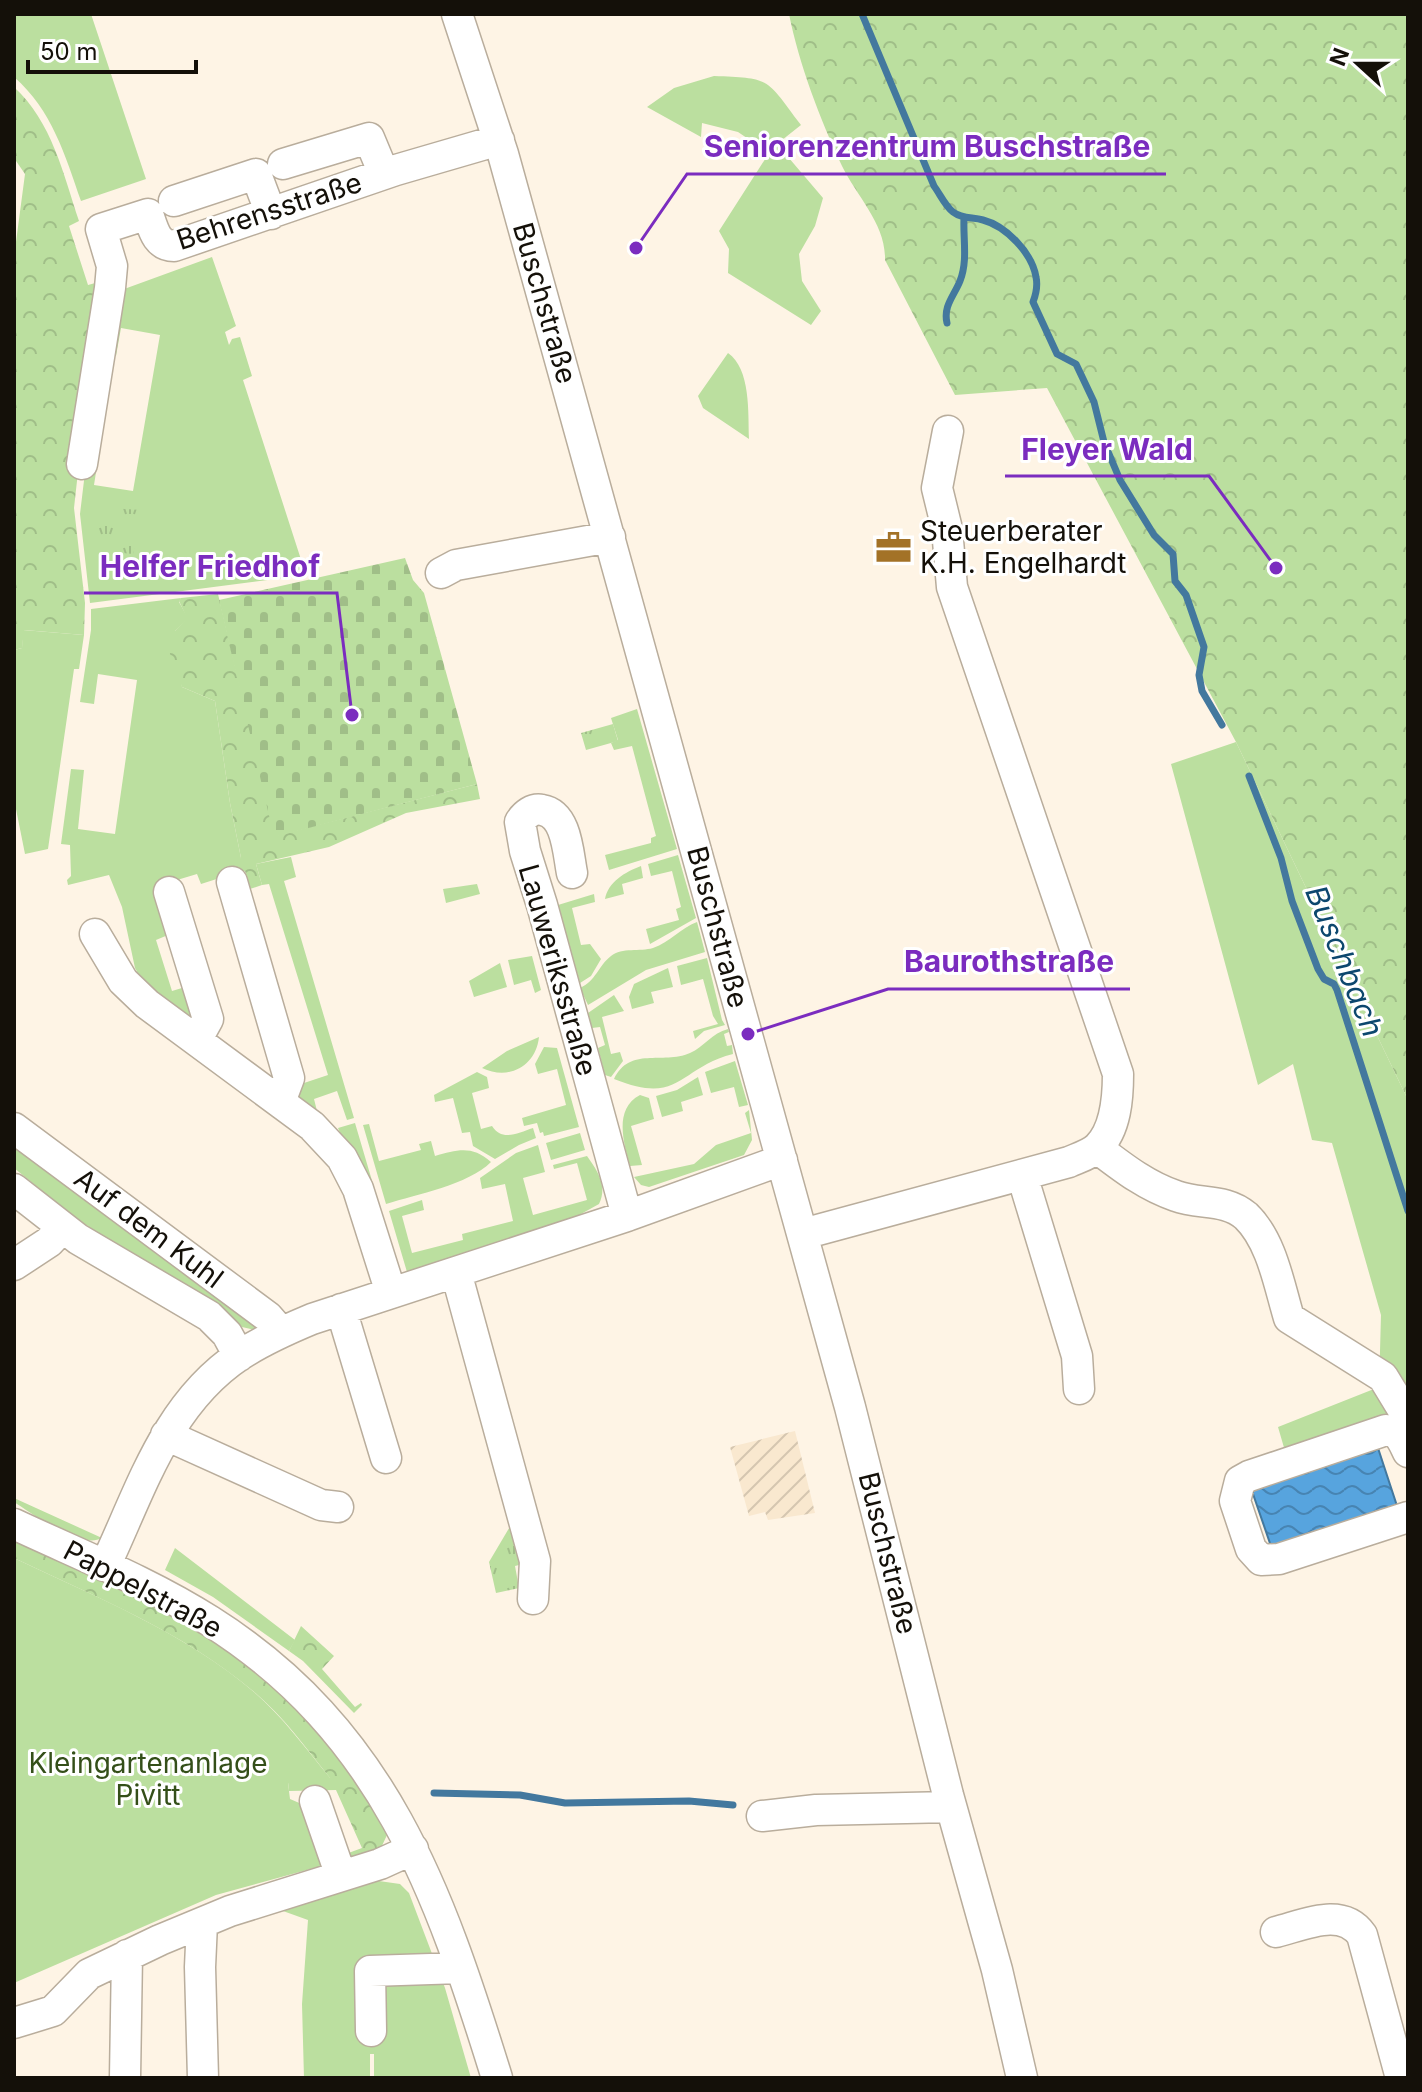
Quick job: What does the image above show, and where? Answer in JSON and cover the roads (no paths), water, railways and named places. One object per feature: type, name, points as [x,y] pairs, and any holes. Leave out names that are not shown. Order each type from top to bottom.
[{"type":"street","name":"Buschstraße","points":[[457,14],[499,140],[803,1234],[865,1463],[951,1807],[997,1970],[1022,2078]]},
{"type":"street","points":[[283,164],[369,138],[384,174]]},
{"type":"street","name":"Behrensstraße","points":[[82,464],[112,266],[101,229],[148,214],[158,239],[166,246],[174,246],[384,174],[499,140]]},
{"type":"street","points":[[174,201],[256,174],[271,214]]},
{"type":"street","points":[[803,1234],[1069,1162],[1097,1148],[1115,1113],[1118,1074],[952,587],[947,529],[937,488],[948,431]]},
{"type":"street","points":[[441,573],[456,565],[610,537]]},
{"type":"street","name":"Lauweriksstraße","points":[[572,873],[561,823],[544,810],[533,810],[520,822],[525,851],[627,1216]]},
{"type":"street","points":[[232,882],[289,1078],[280,1102]]},
{"type":"street","points":[[169,892],[208,1019],[197,1039]]},
{"type":"street","points":[[95,934],[123,981],[147,1004],[328,1140],[352,1173],[391,1293]]},
{"type":"street","name":"Auf dem Kuhl","points":[[14,1128],[268,1317],[281,1332]]},
{"type":"street","points":[[1097,1148],[1160,1191],[1181,1198],[1231,1206],[1247,1218],[1266,1246],[1289,1318],[1383,1377],[1408,1418]]},
{"type":"street","points":[[105,1566],[166,1435],[194,1397],[239,1356],[281,1332],[341,1309],[627,1216],[782,1160]]},
{"type":"street","points":[[1022,1175],[1077,1356],[1079,1389]]},
{"type":"street","name":"Auf dem Kuhl","points":[[14,1189],[96,1251],[209,1316],[227,1334],[239,1356]]},
{"type":"street","name":"Auf dem Kuhl","points":[[14,1265],[49,1242],[62,1228]]},
{"type":"street","points":[[456,1272],[535,1561],[533,1599]]},
{"type":"street","points":[[341,1309],[386,1458]]},
{"type":"street","points":[[1408,1452],[1396,1431],[1386,1430],[1249,1476],[1240,1481],[1235,1501],[1251,1549],[1261,1560],[1279,1559],[1408,1517]]},
{"type":"street","points":[[166,1435],[321,1505],[338,1507]]},
{"type":"street","name":"Pappelstraße","points":[[14,1524],[105,1566],[212,1622],[270,1664],[308,1698],[376,1782],[413,1849],[442,1913],[497,2078]]},
{"type":"street","points":[[315,1801],[341,1876]]},
{"type":"street","points":[[762,1816],[816,1810],[951,1807]]},
{"type":"street","points":[[14,2023],[53,2011],[89,1974],[127,1955],[230,1911],[341,1876],[413,1849]]},
{"type":"street","points":[[1276,1932],[1328,1919],[1349,1922],[1357,1928],[1362,1935],[1401,2078]]},
{"type":"street","points":[[202,1923],[203,2078]]},
{"type":"street","points":[[125,2078],[127,1955]]},
{"type":"street","points":[[371,2031],[370,1971],[461,1968]]},
{"type":"water","points":[[1377,1445],[1398,1509],[1273,1552],[1251,1488]]},
{"type":"waterway","name":"Buschbach","points":[[862,14],[934,186],[945,203],[956,214],[992,223],[1009,234],[1024,250],[1034,268],[1037,280],[1033,302],[1057,354],[1076,364],[1094,402],[1104,442],[1120,480],[1154,535],[1173,554],[1175,581],[1186,595],[1204,647],[1199,675],[1202,691],[1222,725]]},
{"type":"waterway","points":[[947,323],[948,306],[964,266],[964,218]]},
{"type":"waterway","name":"Buschbach","points":[[1249,776],[1281,858],[1292,901],[1318,969],[1337,990],[1408,1211]]},
{"type":"waterway","points":[[434,1793],[520,1795],[565,1803],[689,1801],[733,1805]]},
{"type":"place","name":"Seniorenzentrum Buschstraße","points":[[636,248]]},
{"type":"place","name":"Steuerberater K.H. Engelhardt","points":[[894,547]]},
{"type":"place","name":"Fleyer Wald","points":[[1276,568]]},
{"type":"place","name":"Helfer Friedhof","points":[[352,715]]},
{"type":"place","name":"Baurothstraße","points":[[748,1034]]},
{"type":"park label","name":"Kleingartenanlage Pivitt","points":[[148,1779]]}]
